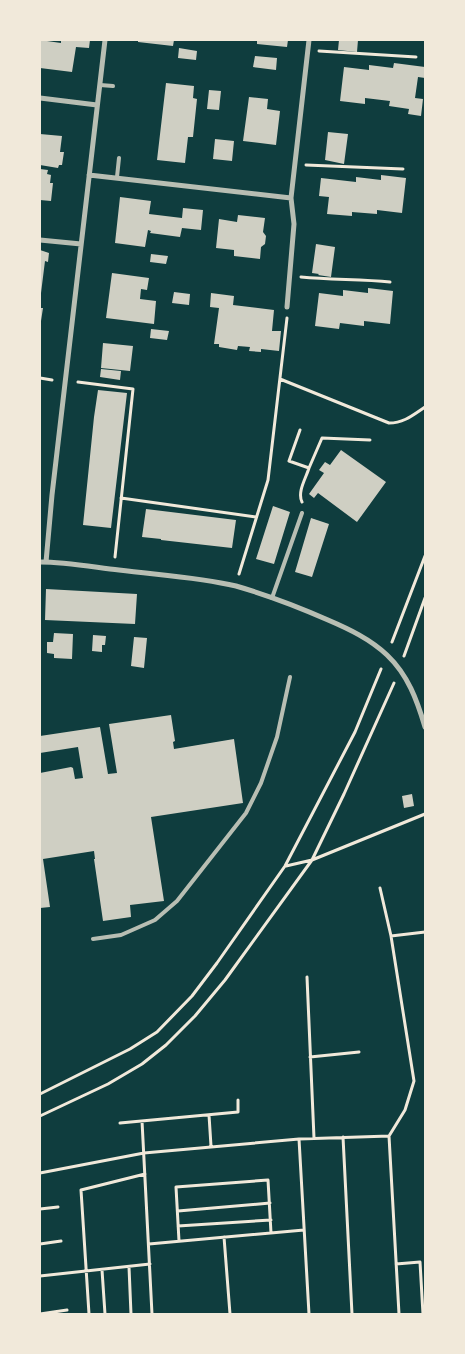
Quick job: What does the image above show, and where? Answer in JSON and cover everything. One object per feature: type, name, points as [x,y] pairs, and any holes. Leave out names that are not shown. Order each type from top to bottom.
[{"type":"street","points":[[46,562],[52,495],[105,40]]},
{"type":"street","points":[[287,307],[294,224],[291,198],[309,40]]},
{"type":"street","points":[[40,98],[97,105]]},
{"type":"street","points":[[90,175],[291,198]]},
{"type":"street","points":[[40,240],[81,244]]},
{"type":"street","points":[[40,562],[200,580],[236,586],[308,611],[355,632],[387,655],[399,668],[410,686],[419,706],[425,727]]},
{"type":"lane","points":[[100,85],[113,86]]},
{"type":"lane","points":[[116,177],[119,158]]},
{"type":"lane","points":[[272,598],[302,513]]},
{"type":"lane","points":[[93,939],[121,935],[156,920],[177,901],[246,813],[262,783],[277,737],[290,677]]},
{"type":"path","points":[[308,50],[416,57]]},
{"type":"path","points":[[295,164],[403,169]]},
{"type":"path","points":[[289,275],[330,280],[390,282]]},
{"type":"path","points":[[236,586],[268,480],[287,307]]},
{"type":"path","points":[[40,378],[133,389],[114,570]]},
{"type":"path","points":[[280,378],[388,422],[398,423],[406,420],[425,407]]},
{"type":"path","points":[[300,430],[289,461],[309,468]]},
{"type":"path","points":[[303,503],[300,498],[302,490],[322,438],[370,440]]},
{"type":"path","points":[[121,498],[256,517]]},
{"type":"path","points":[[40,1094],[130,1049],[157,1032],[192,996],[218,963],[285,866],[355,732],[425,556]]},
{"type":"path","points":[[40,1116],[108,1084],[142,1064],[166,1045],[195,1016],[225,980],[312,860],[390,693],[425,598]]},
{"type":"path","points":[[285,866],[312,860],[425,814]]},
{"type":"path","points":[[380,888],[391,936],[414,1080],[405,1110],[389,1136],[398,1314]]},
{"type":"path","points":[[391,936],[425,932]]},
{"type":"path","points":[[307,977],[314,1138]]},
{"type":"path","points":[[310,1057],[359,1052]]},
{"type":"path","points":[[120,1122],[238,1112],[238,1100]]},
{"type":"path","points":[[209,1115],[211,1146]]},
{"type":"path","points":[[142,1121],[152,1314]]},
{"type":"path","points":[[40,1173],[144,1152],[299,1138],[389,1136]]},
{"type":"path","points":[[343,1137],[352,1314]]},
{"type":"path","points":[[299,1138],[309,1314]]},
{"type":"path","points":[[89,1314],[80,1190],[145,1174]]},
{"type":"path","points":[[179,1241],[176,1187],[268,1180],[271,1232]]},
{"type":"path","points":[[178,1211],[270,1203]]},
{"type":"path","points":[[40,1209],[58,1207]]},
{"type":"path","points":[[178,1226],[271,1220]]},
{"type":"path","points":[[149,1244],[304,1230]]},
{"type":"path","points":[[224,1237],[230,1314]]},
{"type":"path","points":[[40,1244],[61,1242]]},
{"type":"path","points":[[396,1264],[420,1262],[423,1314]]},
{"type":"path","points":[[40,1276],[150,1264]]},
{"type":"path","points":[[129,1266],[131,1314]]},
{"type":"path","points":[[102,1270],[105,1314]]},
{"type":"path","points":[[40,1314],[67,1310]]},
{"type":"building","points":[[40,40],[61,43],[61,40],[90,40],[89,48],[76,47],[72,72],[40,68]]},
{"type":"building","points":[[138,40],[174,40],[173,46],[138,42]]},
{"type":"building","points":[[257,40],[288,40],[287,47],[257,44]]},
{"type":"building","points":[[339,40],[358,40],[357,52],[338,50]]},
{"type":"building","points":[[179,48],[197,51],[196,60],[178,58]]},
{"type":"building","points":[[255,56],[277,58],[276,70],[253,67]]},
{"type":"building","points":[[394,63],[425,67],[425,78],[418,77],[415,98],[423,99],[421,116],[408,114],[409,109],[389,106],[390,101],[365,98],[365,104],[340,101],[344,67],[369,70],[369,65],[393,68]]},
{"type":"building","points":[[166,83],[194,86],[193,98],[197,99],[193,137],[188,137],[185,163],[157,160]]},
{"type":"building","points":[[209,90],[221,91],[219,110],[207,109]]},
{"type":"building","points":[[249,97],[268,99],[267,109],[280,111],[276,145],[243,141]]},
{"type":"building","points":[[328,132],[348,134],[344,164],[325,160]]},
{"type":"building","points":[[40,134],[62,136],[60,152],[64,152],[62,165],[59,165],[58,168],[40,165]]},
{"type":"building","points":[[215,139],[234,141],[232,161],[213,159]]},
{"type":"building","points":[[40,169],[48,170],[47,174],[51,175],[50,183],[53,183],[51,201],[40,200]]},
{"type":"building","points":[[381,175],[406,178],[402,213],[377,210],[377,214],[352,212],[352,216],[327,214],[329,197],[319,196],[321,178],[356,182],[356,177],[381,180]]},
{"type":"building","points":[[120,197],[151,201],[149,214],[182,218],[183,208],[203,210],[201,230],[182,228],[180,237],[150,233],[151,231],[148,230],[145,247],[115,243]]},
{"type":"building","points":[[238,215],[265,218],[263,232],[266,236],[265,244],[261,247],[260,259],[234,256],[234,250],[216,248],[219,219],[237,222]]},
{"type":"building","points":[[316,244],[335,247],[331,277],[312,273]]},
{"type":"building","points":[[40,250],[49,253],[48,262],[45,261],[41,293],[40,293]]},
{"type":"building","points":[[151,254],[168,256],[166,264],[150,262]]},
{"type":"building","points":[[112,273],[149,278],[147,290],[141,289],[140,299],[156,301],[154,324],[106,318]]},
{"type":"building","points":[[368,288],[393,291],[390,324],[364,321],[364,326],[340,323],[339,329],[315,326],[319,293],[343,296],[343,290],[368,293]]},
{"type":"building","points":[[174,292],[190,294],[189,305],[172,303]]},
{"type":"building","points":[[211,293],[234,296],[233,305],[274,310],[272,331],[281,331],[279,351],[261,349],[261,352],[249,351],[250,347],[238,346],[237,350],[219,347],[219,344],[214,344],[219,308],[210,307]]},
{"type":"building","points":[[40,308],[43,308],[41,321],[40,321]]},
{"type":"building","points":[[151,329],[169,331],[167,340],[150,338]]},
{"type":"building","points":[[103,343],[133,346],[130,371],[101,368]]},
{"type":"building","points":[[101,369],[121,371],[120,380],[100,377]]},
{"type":"building","points":[[98,390],[127,393],[111,528],[83,525]]},
{"type":"building","points":[[341,450],[386,482],[357,522],[318,493],[314,498],[309,494],[324,473],[319,470],[325,462],[330,465]]},
{"type":"building","points":[[273,506],[290,512],[274,564],[256,559]]},
{"type":"building","points":[[146,509],[236,520],[232,548],[142,537]]},
{"type":"building","points":[[311,518],[329,524],[312,577],[295,572]]},
{"type":"building","points":[[46,589],[137,594],[135,624],[45,620]]},
{"type":"building","points":[[54,633],[73,634],[72,659],[54,658],[54,654],[47,653],[47,642],[53,642]]},
{"type":"building","points":[[93,635],[106,636],[105,645],[102,645],[102,652],[92,651]]},
{"type":"building","points":[[134,637],[147,638],[144,668],[131,666]]},
{"type":"building","points":[[171,715],[175,741],[173,742],[174,749],[234,739],[243,803],[151,817],[164,901],[130,905],[131,917],[103,921],[94,851],[43,859],[50,907],[40,908],[40,773],[71,767],[73,768],[75,779],[83,778],[78,747],[40,753],[40,736],[100,727],[108,774],[117,773],[109,724]]},
{"type":"building","points":[[412,794],[414,806],[404,808],[402,796]]}]
